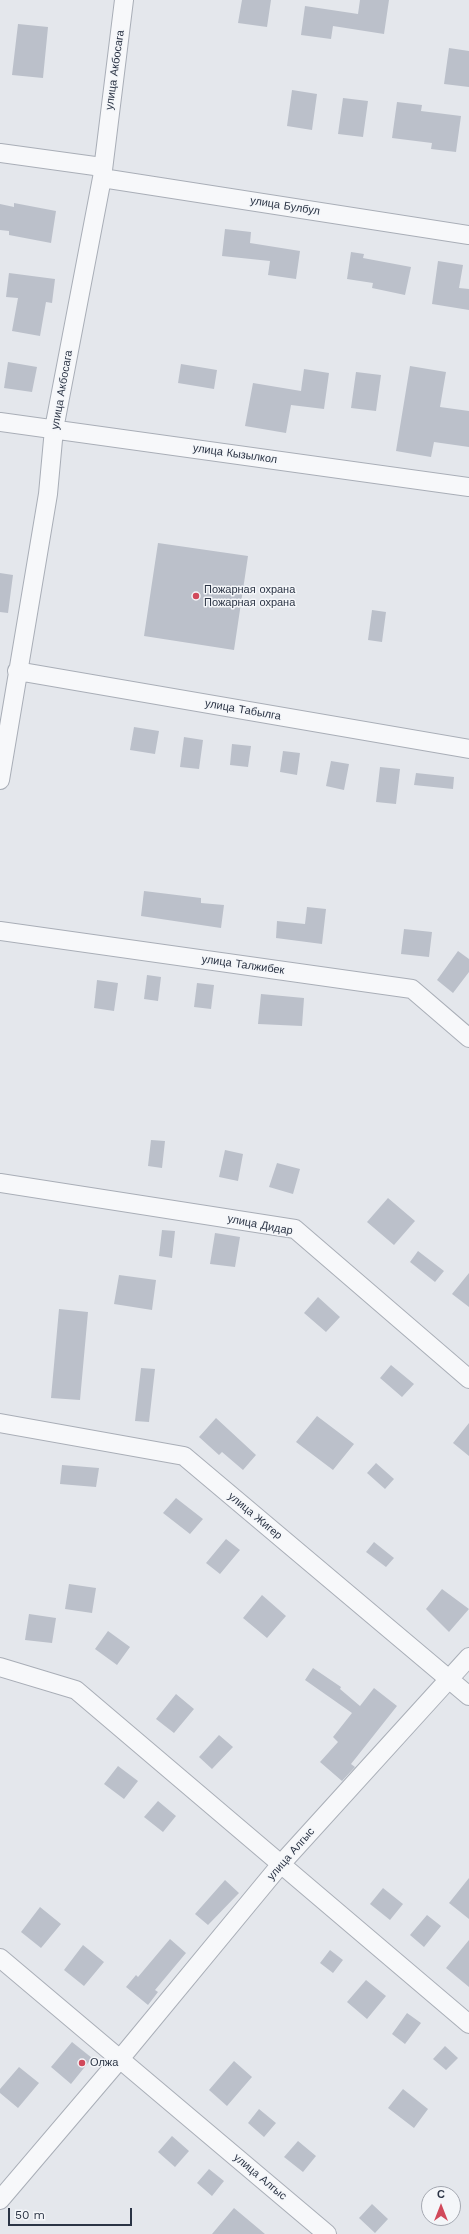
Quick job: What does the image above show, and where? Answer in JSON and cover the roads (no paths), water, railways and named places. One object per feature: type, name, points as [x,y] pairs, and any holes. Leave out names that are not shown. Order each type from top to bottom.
[{"type":"street","name":"улица Акбосага","points":[[0,780],[17,671],[48,494],[54,429],[102,172],[124,0]]},
{"type":"street","name":"улица Булбул","points":[[0,153],[469,235]]},
{"type":"street","name":"улица Кызылкол","points":[[0,422],[469,487]]},
{"type":"street","name":"улица Табылга","points":[[17,671],[469,749]]},
{"type":"street","name":"улица Талжибек","points":[[0,931],[412,989],[469,1038]]},
{"type":"street","name":"улица Дидар","points":[[0,1183],[295,1229],[469,1379]]},
{"type":"street","name":"улица Жигер","points":[[0,1423],[184,1456],[469,1696]]},
{"type":"street","name":"улица Алгыс","points":[[0,2200],[120,2059],[281,1864],[469,1657]]},
{"type":"street","points":[[0,1667],[76,1690],[469,2024]]},
{"type":"street","name":"улица Алгыс","points":[[0,1958],[327,2234]]},
{"type":"place","name":"Пожарная охрана Пожарная охрана","points":[[196,596]]},
{"type":"place","name":"Олжа","points":[[82,2063]]}]
